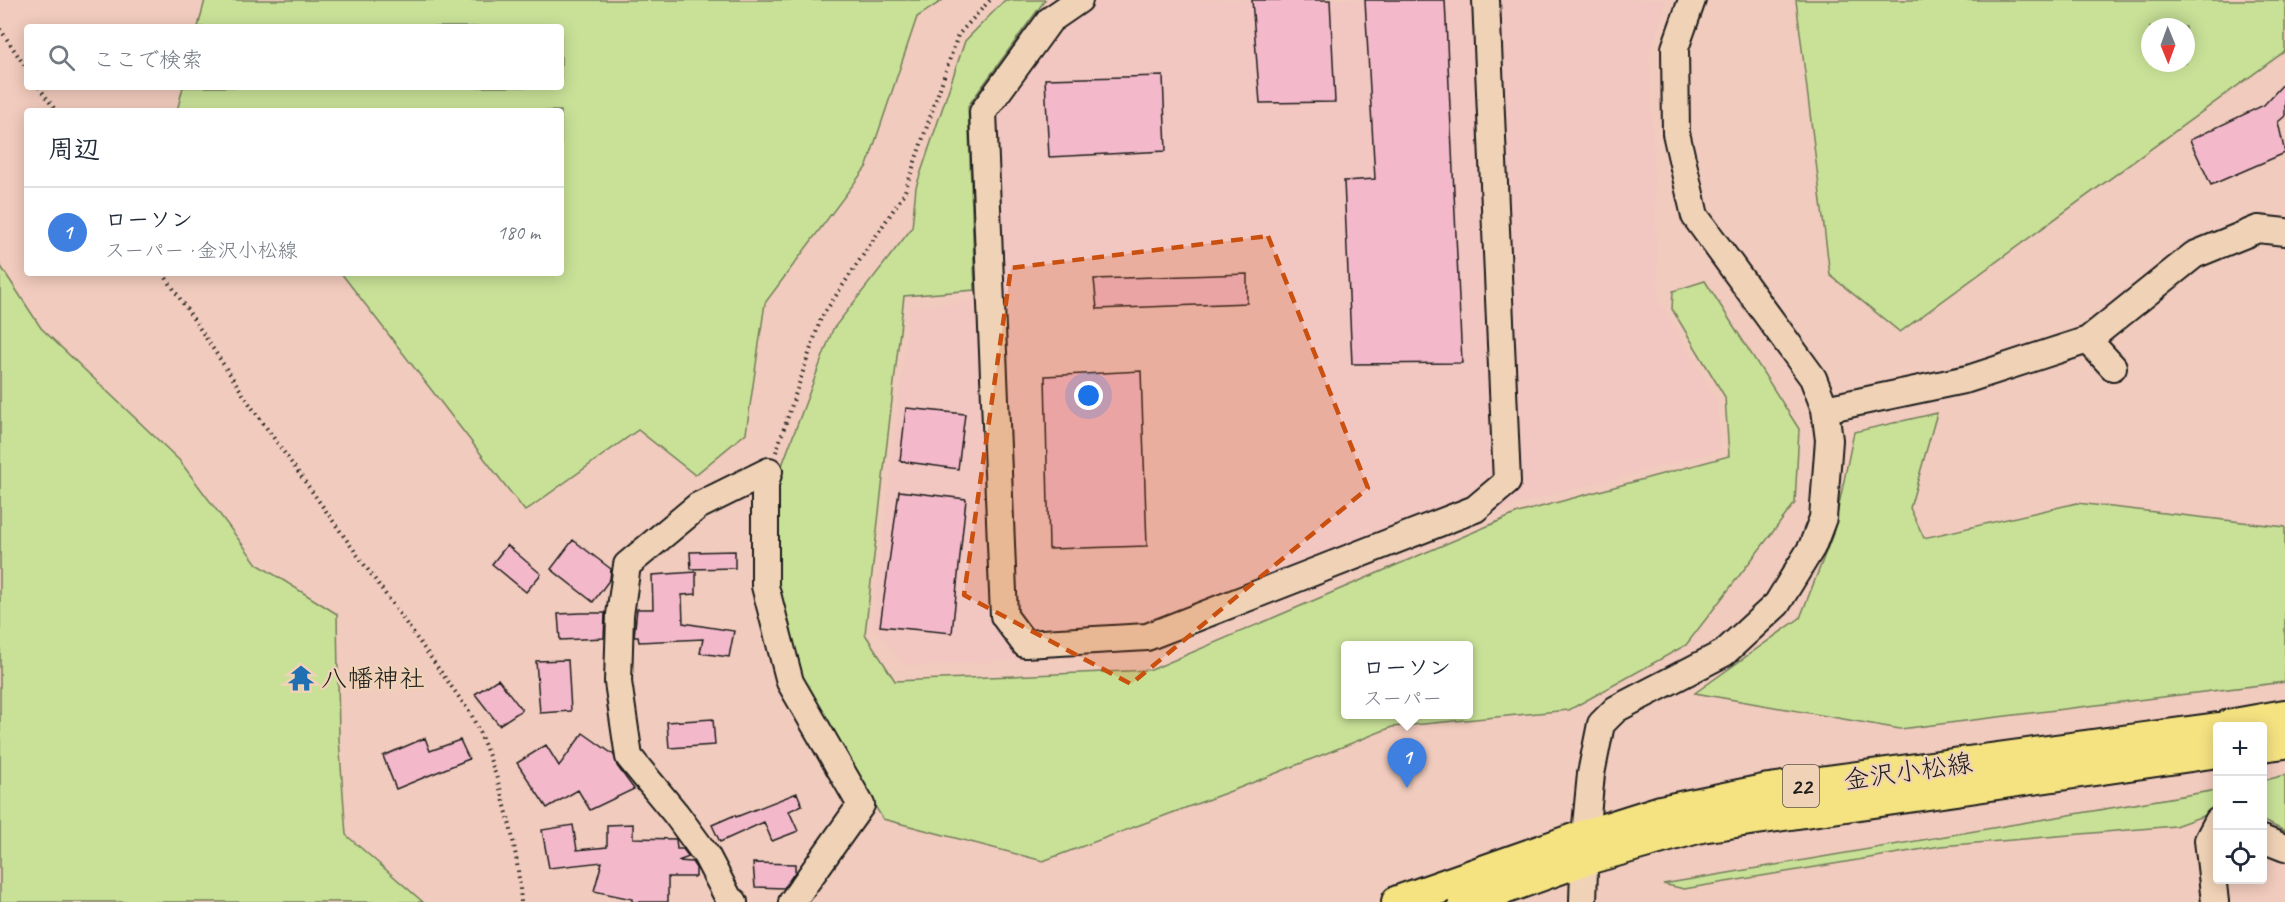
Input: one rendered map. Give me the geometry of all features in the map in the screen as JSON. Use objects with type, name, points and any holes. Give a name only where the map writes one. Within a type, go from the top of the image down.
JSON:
[{"type":"main road","points":[[2251,722],[2285,716]]},
{"type":"main road","name":"金沢小松線","points":[[1465,902],[1661,812],[1769,790],[2213,730]]},
{"type":"main road","points":[[2267,744],[2285,742]]},
{"type":"main road","name":"金沢小松線","points":[[1398,902],[1584,848],[1701,826],[2213,752]]},
{"type":"street","points":[[1079,0],[1050,20],[983,112],[1004,616],[1024,644],[1147,637],[1475,509],[1507,482],[1486,0]]},
{"type":"street","points":[[1583,902],[1584,848],[1591,774],[1601,724],[1616,709],[1725,653],[1778,604],[1812,547],[1823,518],[1829,440],[1825,409],[1814,378],[1695,216],[1676,133],[1675,48],[1692,0]]},
{"type":"street","points":[[1825,409],[1968,379],[2088,340],[2194,255],[2258,229],[2285,232]]},
{"type":"street","points":[[2088,340],[2114,367]]},
{"type":"street","points":[[734,902],[729,899],[705,855],[676,814],[629,757],[618,682],[620,615],[627,565],[698,506],[769,471]]},
{"type":"street","points":[[769,471],[765,484],[765,586],[790,682],[861,805],[792,902]]},
{"type":"street","points":[[2213,829],[2208,840],[2215,902]]},
{"type":"street","points":[[2267,841],[2285,849]]},
{"type":"path","points":[[769,471],[821,318],[904,194],[958,35],[990,0]]},
{"type":"path","points":[[0,28],[24,64]]},
{"type":"path","points":[[41,90],[54,108]]},
{"type":"path","points":[[165,276],[253,409],[471,714],[489,753],[505,800],[521,902]]},
{"type":"highlighted area","points":[[1268,236],[1368,488],[1131,684],[964,595],[1011,268]]},
{"type":"shaded area","points":[[1062,0],[1666,0],[1649,56],[1658,300],[1716,399],[1721,450],[1519,503],[1147,653],[905,666],[873,625],[910,307],[980,301],[976,108]]},
{"type":"green space","points":[[205,0],[943,0],[917,17],[867,166],[765,303],[746,433],[695,475],[638,430],[525,511],[343,276],[564,276],[564,108],[178,108],[182,90],[564,90],[564,24],[199,24]]},
{"type":"green space","points":[[1005,0],[1045,0],[968,106],[975,290],[904,296],[865,634],[895,681],[1151,670],[1518,513],[1729,456],[1725,397],[1672,309],[1673,291],[1705,281],[1799,429],[1795,503],[1686,645],[1569,710],[1392,727],[1239,788],[1043,861],[883,819],[798,682],[774,586],[774,487],[833,329],[912,228],[916,187],[965,41]]},
{"type":"green space","points":[[1796,0],[2285,0],[2285,51],[1900,332],[1830,275]]},
{"type":"green space","points":[[0,265],[41,328],[179,460],[257,564],[337,614],[339,739],[346,835],[423,902],[0,902]]},
{"type":"green space","points":[[1937,413],[1910,508],[1924,538],[2077,503],[2285,527],[2285,682],[1900,729],[1695,693],[1800,618],[1833,534],[1854,432]]},
{"type":"green space","points":[[2285,775],[2285,831],[2267,823],[2267,780]]},
{"type":"green space","points":[[2213,791],[2213,812],[2175,826],[1941,846],[1684,889],[1663,884]]},
{"type":"building","points":[[1252,0],[1330,0],[1335,102],[1260,103]]},
{"type":"building","points":[[1365,0],[1445,0],[1462,363],[1352,364],[1344,181],[1375,179]]},
{"type":"building","points":[[1163,76],[1166,151],[1049,157],[1045,79]]},
{"type":"building","points":[[2285,82],[2285,116],[2278,122],[2285,153],[2211,185],[2190,140],[2264,105]]},
{"type":"building","points":[[1247,274],[1247,303],[1097,309],[1094,279]]},
{"type":"building","points":[[1141,371],[1147,546],[1049,549],[1045,376]]},
{"type":"building","points":[[906,408],[965,414],[958,469],[900,461]]},
{"type":"building","points":[[899,491],[966,499],[952,633],[880,626]]},
{"type":"building","points":[[573,540],[611,569],[610,579],[593,602],[551,569]]},
{"type":"building","points":[[507,545],[541,574],[526,592],[492,564]]},
{"type":"building","points":[[735,551],[735,568],[691,569],[690,552]]},
{"type":"building","points":[[696,572],[696,594],[682,595],[683,623],[734,631],[729,657],[700,653],[703,639],[639,642],[638,637],[634,637],[637,609],[653,609],[652,575]]},
{"type":"building","points":[[605,613],[604,638],[560,640],[558,614]]},
{"type":"building","points":[[568,660],[571,711],[540,713],[536,661]]},
{"type":"building","points":[[498,679],[522,710],[499,725],[475,694]]},
{"type":"building","points":[[713,719],[715,745],[669,748],[667,722]]},
{"type":"building","points":[[583,733],[614,755],[617,766],[634,789],[590,810],[578,790],[547,808],[517,763],[546,745],[559,766]]},
{"type":"building","points":[[425,738],[430,751],[460,740],[469,759],[396,789],[383,756]]},
{"type":"building","points":[[797,793],[802,805],[789,811],[798,831],[772,841],[764,822],[720,842],[712,825]]},
{"type":"building","points":[[633,824],[633,838],[676,839],[677,849],[683,849],[689,857],[678,861],[692,862],[696,868],[696,877],[668,877],[668,902],[632,902],[632,899],[594,891],[602,862],[549,868],[542,830],[573,825],[577,850],[607,847],[607,825]]},
{"type":"building","points":[[753,863],[795,864],[795,872],[784,888],[755,887]]},
{"type":"place","name":"八幡神社","points":[[301,678]]},
{"type":"place","name":"ローソン","points":[[1407,788]]}]
